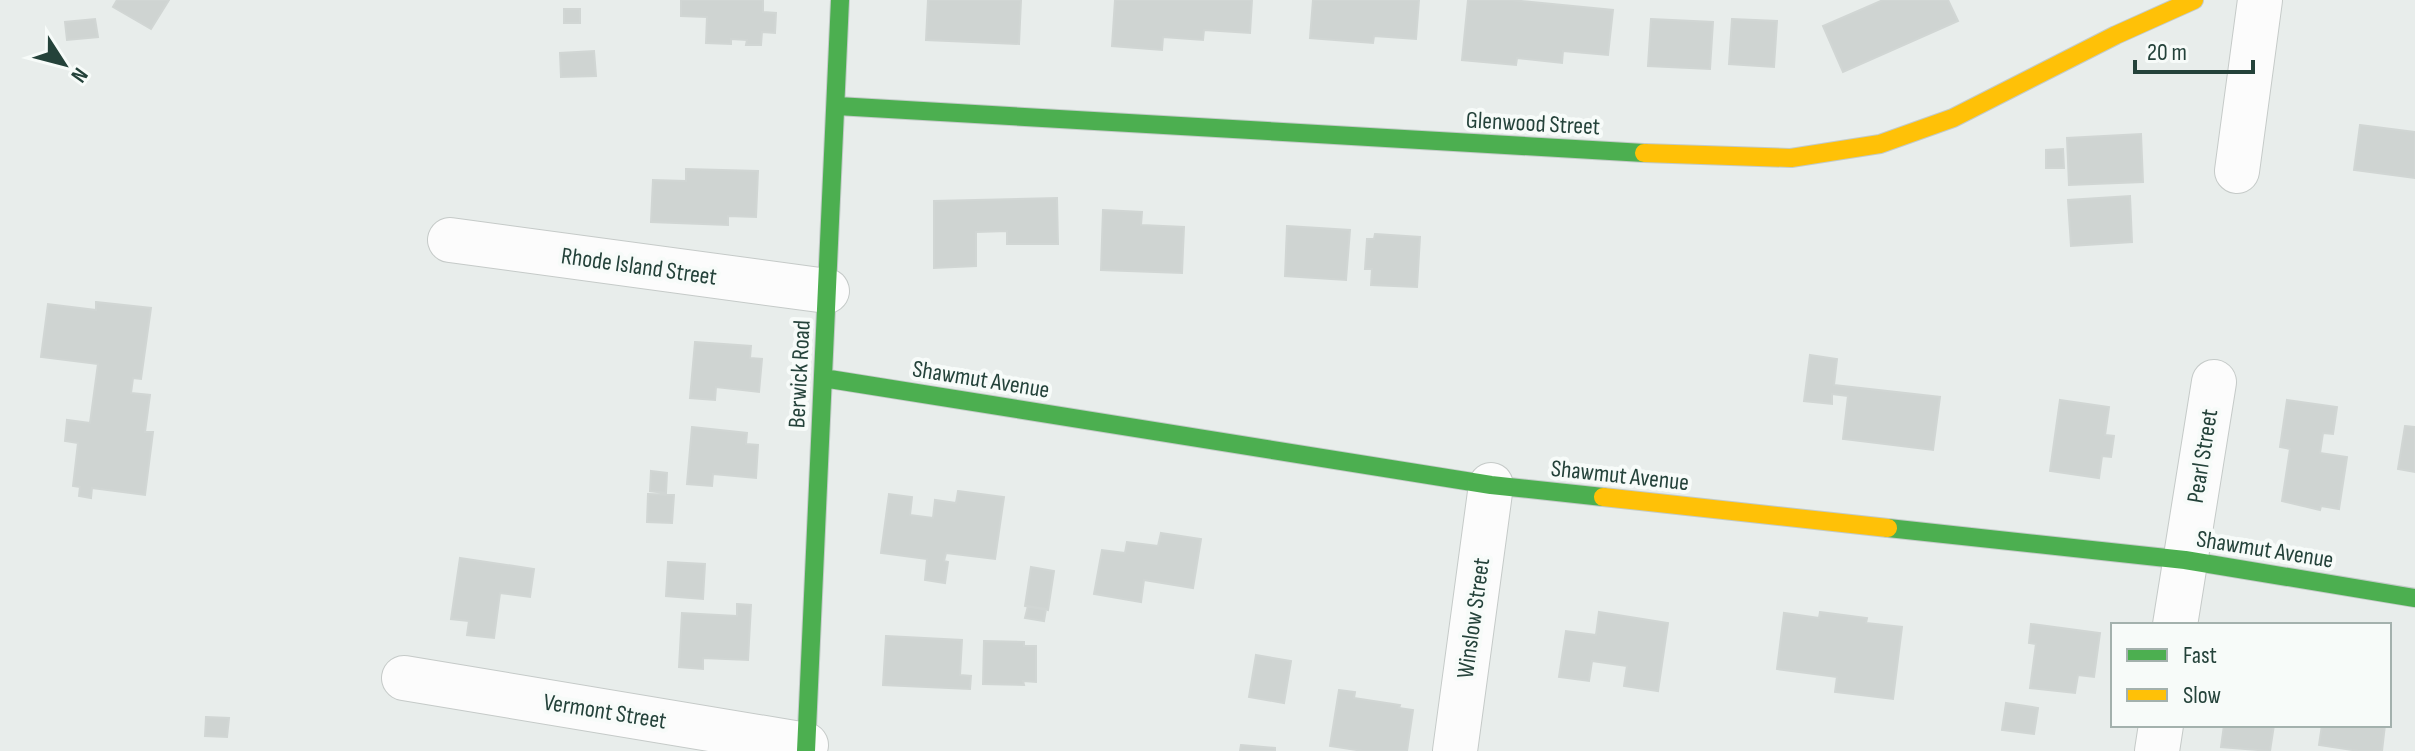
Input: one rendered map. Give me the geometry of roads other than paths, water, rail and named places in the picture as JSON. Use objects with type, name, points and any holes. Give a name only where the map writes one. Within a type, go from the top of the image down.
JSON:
[{"type":"street","name":"Berwick Road","points":[[806,748],[840,0]]},
{"type":"street","name":"Glenwood Street","points":[[837,106],[1695,156],[1791,158],[1880,144],[1953,118],[2116,35],[2194,0]]},
{"type":"street","points":[[2237,171],[2260,0]]},
{"type":"street","name":"Rhode Island Street","points":[[450,240],[827,291]]},
{"type":"street","name":"Shawmut Avenue","points":[[823,378],[1491,485],[2185,560],[2415,598]]},
{"type":"street","name":"Pearl Street","points":[[2175,623],[2214,382]]},
{"type":"street","name":"Winslow Street","points":[[1455,751],[1491,485]]},
{"type":"street","name":"Vermont Street","points":[[404,678],[806,748]]},
{"type":"street","points":[[2157,751],[2161,727]]}]
